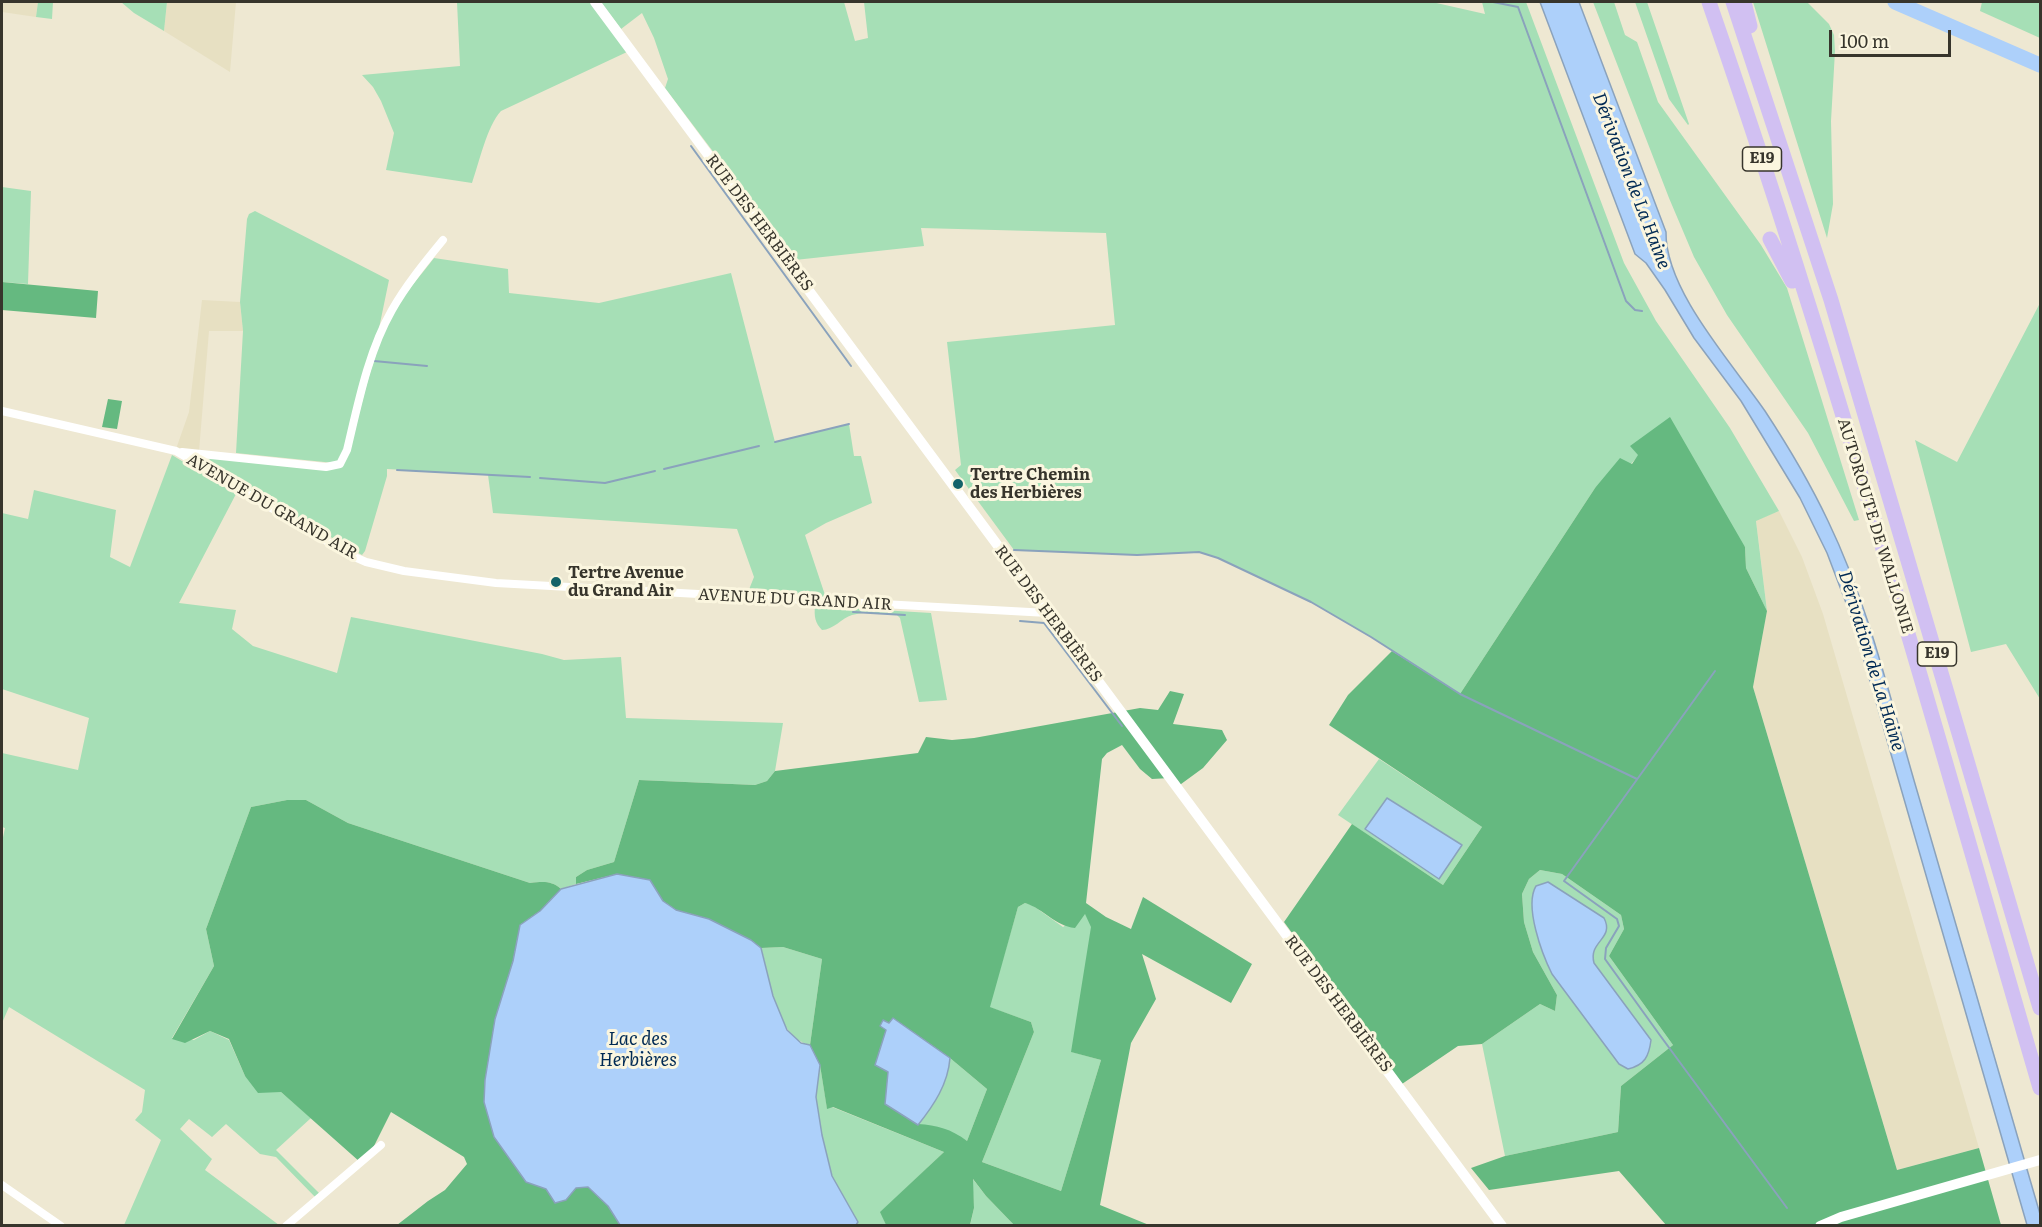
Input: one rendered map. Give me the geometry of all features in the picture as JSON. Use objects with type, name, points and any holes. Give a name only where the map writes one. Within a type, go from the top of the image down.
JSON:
[{"type":"highway","name":"AUTOROUTE DE WALLONIE","points":[[1709,2],[1768,177],[1862,480],[2040,1088]]},
{"type":"highway","name":"AUTOROUTE DE WALLONIE","points":[[1732,2],[1831,300],[2040,1008]]},
{"type":"highway","points":[[1744,2],[1753,39],[1758,77]]},
{"type":"highway","points":[[1770,239],[1811,318]]},
{"type":"street","name":"RUE DES HERBIÈRES","points":[[596,2],[1502,1226]]},
{"type":"street","points":[[176,451],[326,467],[340,464],[347,450],[371,360],[383,328],[400,297],[443,240]]},
{"type":"street","name":"AVENUE DU GRAND AIR","points":[[2,411],[176,451],[350,555],[366,562],[404,571],[507,584],[1048,613]]},
{"type":"street","points":[[286,1226],[381,1145]]},
{"type":"street","points":[[1820,1226],[1841,1217],[2040,1160]]},
{"type":"street","points":[[2,1185],[61,1226]]},
{"type":"shaded area","points":[[2,2],[38,2],[36,17],[2,12]]},
{"type":"shaded area","points":[[167,2],[236,2],[230,72],[164,31]]},
{"type":"shaded area","points":[[202,300],[240,302],[243,331],[209,331],[199,451],[176,449],[189,412]]},
{"type":"shaded area","points":[[1779,511],[1802,557],[1823,614],[1979,1148],[1897,1170],[1753,687],[1767,611],[1756,520]]},
{"type":"green space","points":[[38,2],[53,2],[52,19],[36,17]]},
{"type":"green space","points":[[121,2],[167,2],[164,31],[134,13]]},
{"type":"green space","points":[[457,2],[590,2],[627,52],[501,111],[488,135],[472,183],[386,170],[394,133],[381,101],[373,87],[362,75],[460,66]]},
{"type":"green space","points":[[601,2],[844,2],[855,41],[868,38],[864,2],[1432,2],[1485,14],[1482,2],[1526,2],[1624,263],[1656,321],[1730,428],[1779,511],[1756,521],[1767,611],[1746,568],[1745,547],[1631,446],[1639,455],[1631,464],[1595,488],[1460,694],[1311,602],[1218,558],[1199,552],[1137,555],[1014,550],[955,470],[961,465],[947,342],[1115,325],[1106,233],[921,228],[924,246],[795,260],[665,88],[668,79],[654,38],[642,13],[621,29]]},
{"type":"green space","points":[[1593,2],[1614,2],[1625,35],[1637,42],[1658,102],[1761,245],[1787,288],[1859,520],[1854,521],[1808,433],[1727,315],[1694,257]]},
{"type":"green space","points":[[1635,2],[1647,2],[1688,125],[1669,99]]},
{"type":"green space","points":[[1753,2],[1807,2],[1829,24],[1834,35],[1831,121],[1833,204],[1827,238]]},
{"type":"green space","points":[[1982,2],[2040,2],[2040,38],[1980,11]]},
{"type":"green space","points":[[2,187],[31,191],[28,284],[2,282]]},
{"type":"green space","points":[[255,211],[389,280],[377,338],[342,457],[334,463],[236,453],[243,331],[240,302],[247,219],[249,214]]},
{"type":"green space","points":[[434,258],[508,269],[509,293],[599,303],[731,273],[775,442],[849,424],[854,456],[861,456],[872,503],[805,535],[826,598],[748,592],[754,577],[737,529],[493,513],[488,475],[387,469],[387,476],[362,555],[207,466],[210,458],[322,469],[349,454],[368,380],[387,326],[404,296]]},
{"type":"green space","points":[[2,282],[98,291],[96,318],[2,310]]},
{"type":"green space","points":[[2040,303],[2040,699],[2006,644],[1971,652],[1915,440],[1957,462]]},
{"type":"green space","points":[[108,399],[122,401],[117,429],[102,427]]},
{"type":"green space","points":[[1670,417],[1745,547],[1746,568],[1767,611],[1753,687],[1897,1170],[1979,1148],[2001,1225],[1666,1225],[1619,1171],[1489,1190],[1471,1168],[1505,1156],[1618,1132],[1621,1086],[1673,1045],[1609,956],[1624,929],[1621,915],[1562,874],[1540,870],[1529,879],[1522,894],[1524,922],[1533,952],[1557,995],[1555,1011],[1540,1004],[1482,1044],[1458,1046],[1402,1084],[1284,922],[1352,824],[1443,885],[1482,827],[1329,725],[1348,695],[1392,651],[1460,694],[1595,488],[1620,458],[1632,464],[1638,455],[1630,446]]},
{"type":"green space","points":[[172,455],[236,494],[179,603],[236,610],[232,629],[253,646],[337,673],[351,617],[564,660],[621,657],[626,718],[783,723],[775,771],[767,781],[755,785],[639,780],[614,862],[587,870],[576,877],[576,884],[561,889],[550,883],[530,883],[348,823],[306,800],[287,800],[251,807],[206,929],[214,966],[172,1038],[194,1040],[210,1031],[229,1040],[245,1076],[281,1092],[311,1118],[276,1150],[321,1195],[317,1199],[276,1157],[260,1154],[226,1124],[212,1137],[189,1119],[180,1129],[212,1159],[205,1170],[279,1225],[124,1225],[161,1140],[135,1120],[142,1112],[145,1090],[9,1007],[2,1023],[2,842],[5,828],[2,827],[2,753],[78,770],[89,718],[2,689],[2,513],[28,519],[34,490],[116,510],[110,557],[130,567]]},
{"type":"green space","points":[[815,606],[931,613],[947,700],[919,702],[900,618],[897,615],[858,614],[822,630],[816,619]]},
{"type":"green space","points":[[1170,691],[1184,694],[1173,724],[1222,730],[1227,740],[1203,768],[1177,787],[1170,778],[1152,779],[1140,769],[1122,745],[1107,753],[1102,759],[1086,903],[1106,917],[1131,929],[1143,897],[1252,964],[1231,1003],[1142,954],[1156,999],[1131,1043],[1100,1205],[1149,1225],[1014,1225],[973,1179],[974,1208],[970,1225],[886,1225],[880,1212],[944,1152],[833,1107],[827,1109],[820,1065],[810,1045],[822,959],[783,947],[761,948],[751,940],[709,919],[676,910],[663,901],[650,880],[617,874],[576,884],[576,877],[587,870],[614,862],[639,780],[755,785],[767,781],[775,771],[918,753],[926,737],[952,740],[974,738],[1140,708],[1158,710]],"holes":[[[1025,903],[1068,927],[1075,928],[1085,914],[1091,927],[1071,1052],[1101,1060],[1061,1191],[982,1162],[1034,1032],[1031,1022],[990,1007],[1018,907]],[[893,1018],[950,1058],[987,1089],[967,1141],[944,1128],[918,1124],[888,1071],[875,1065],[886,1030],[883,1020],[889,1023]]]},
{"type":"green space","points":[[1379,759],[1482,827],[1443,885],[1338,815]]},
{"type":"green space","points":[[287,800],[306,800],[348,823],[530,883],[550,883],[561,889],[540,911],[520,925],[513,961],[495,1019],[485,1080],[484,1102],[494,1137],[526,1182],[546,1189],[566,1200],[576,1188],[588,1187],[608,1206],[620,1225],[397,1225],[445,1190],[467,1164],[464,1157],[391,1112],[370,1154],[360,1162],[281,1092],[258,1093],[245,1076],[229,1039],[210,1031],[185,1043],[172,1039],[214,966],[206,929],[251,807]]},
{"type":"green space","points":[[1540,870],[1562,874],[1621,915],[1624,929],[1609,956],[1673,1045],[1621,1086],[1618,1132],[1505,1156],[1482,1044],[1540,1004],[1555,1011],[1557,995],[1533,952],[1524,922],[1522,894],[1529,879]]},
{"type":"green space","points":[[1025,903],[1032,905],[1063,927],[1085,913],[1092,927],[1072,1052],[1101,1060],[1061,1191],[982,1162],[1034,1032],[1031,1022],[989,1007],[1018,907]]},
{"type":"green space","points":[[783,947],[822,959],[810,1045],[798,1039],[789,1030],[781,1018],[771,990],[761,948]]},
{"type":"green space","points":[[950,1058],[987,1089],[967,1141],[918,1125],[939,1093]]},
{"type":"green space","points":[[820,1065],[827,1108],[832,1107],[944,1152],[881,1212],[886,1225],[856,1225],[858,1222],[832,1176],[816,1097]]},
{"type":"green space","points":[[972,1178],[1014,1225],[970,1226],[974,1208]]},
{"type":"water","name":"Dérivation de La Haine","points":[[1540,2],[1579,2],[1666,232],[1676,278],[1703,325],[1765,411],[1790,451],[1821,507],[1843,554],[1879,656],[2040,1214],[2040,1225],[2027,1225],[1851,616],[1827,553],[1800,498],[1741,401],[1694,338],[1646,263],[1635,254]]},
{"type":"water","points":[[1387,798],[1462,845],[1439,879],[1365,829]]},
{"type":"water","name":"Lac des Herbières","points":[[617,874],[650,880],[663,901],[676,910],[709,919],[751,940],[761,948],[773,996],[787,1030],[801,1043],[810,1045],[820,1065],[816,1097],[822,1135],[832,1176],[858,1222],[856,1225],[620,1225],[608,1206],[588,1187],[576,1188],[566,1200],[555,1203],[546,1189],[526,1182],[494,1137],[484,1102],[485,1080],[495,1019],[513,961],[520,925],[540,911],[561,889]]},
{"type":"water","points":[[1548,882],[1604,918],[1606,931],[1595,950],[1594,963],[1651,1040],[1647,1055],[1638,1065],[1628,1069],[1619,1064],[1552,974],[1539,943],[1532,905],[1536,886]]},
{"type":"water","points":[[893,1018],[950,1058],[949,1068],[939,1094],[918,1125],[885,1104],[888,1072],[875,1065],[886,1030],[880,1026],[883,1020],[889,1023]]},
{"type":"waterway","points":[[1493,2],[1518,7],[1626,301],[1635,310],[1642,311]]},
{"type":"waterway","points":[[1895,2],[2040,65]]},
{"type":"waterway","points":[[691,146],[851,366]]},
{"type":"waterway","points":[[374,361],[427,366]]},
{"type":"waterway","points":[[775,442],[849,424]]},
{"type":"waterway","points":[[664,469],[759,446]]},
{"type":"waterway","points":[[397,470],[530,477]]},
{"type":"waterway","points":[[540,478],[605,483],[655,471]]},
{"type":"waterway","points":[[1014,550],[1137,555],[1199,552],[1218,558],[1311,602],[1460,694],[1637,779]]},
{"type":"waterway","points":[[853,612],[905,615]]},
{"type":"waterway","points":[[1020,621],[1044,623],[1122,726]]},
{"type":"waterway","points":[[1715,671],[1564,881],[1617,919],[1619,926],[1606,948],[1605,959],[1787,1208]]},
{"type":"place","name":"Tertre Chemin des Herbières","points":[[958,484]]},
{"type":"place","name":"Tertre Avenue du Grand Air","points":[[556,582]]}]
